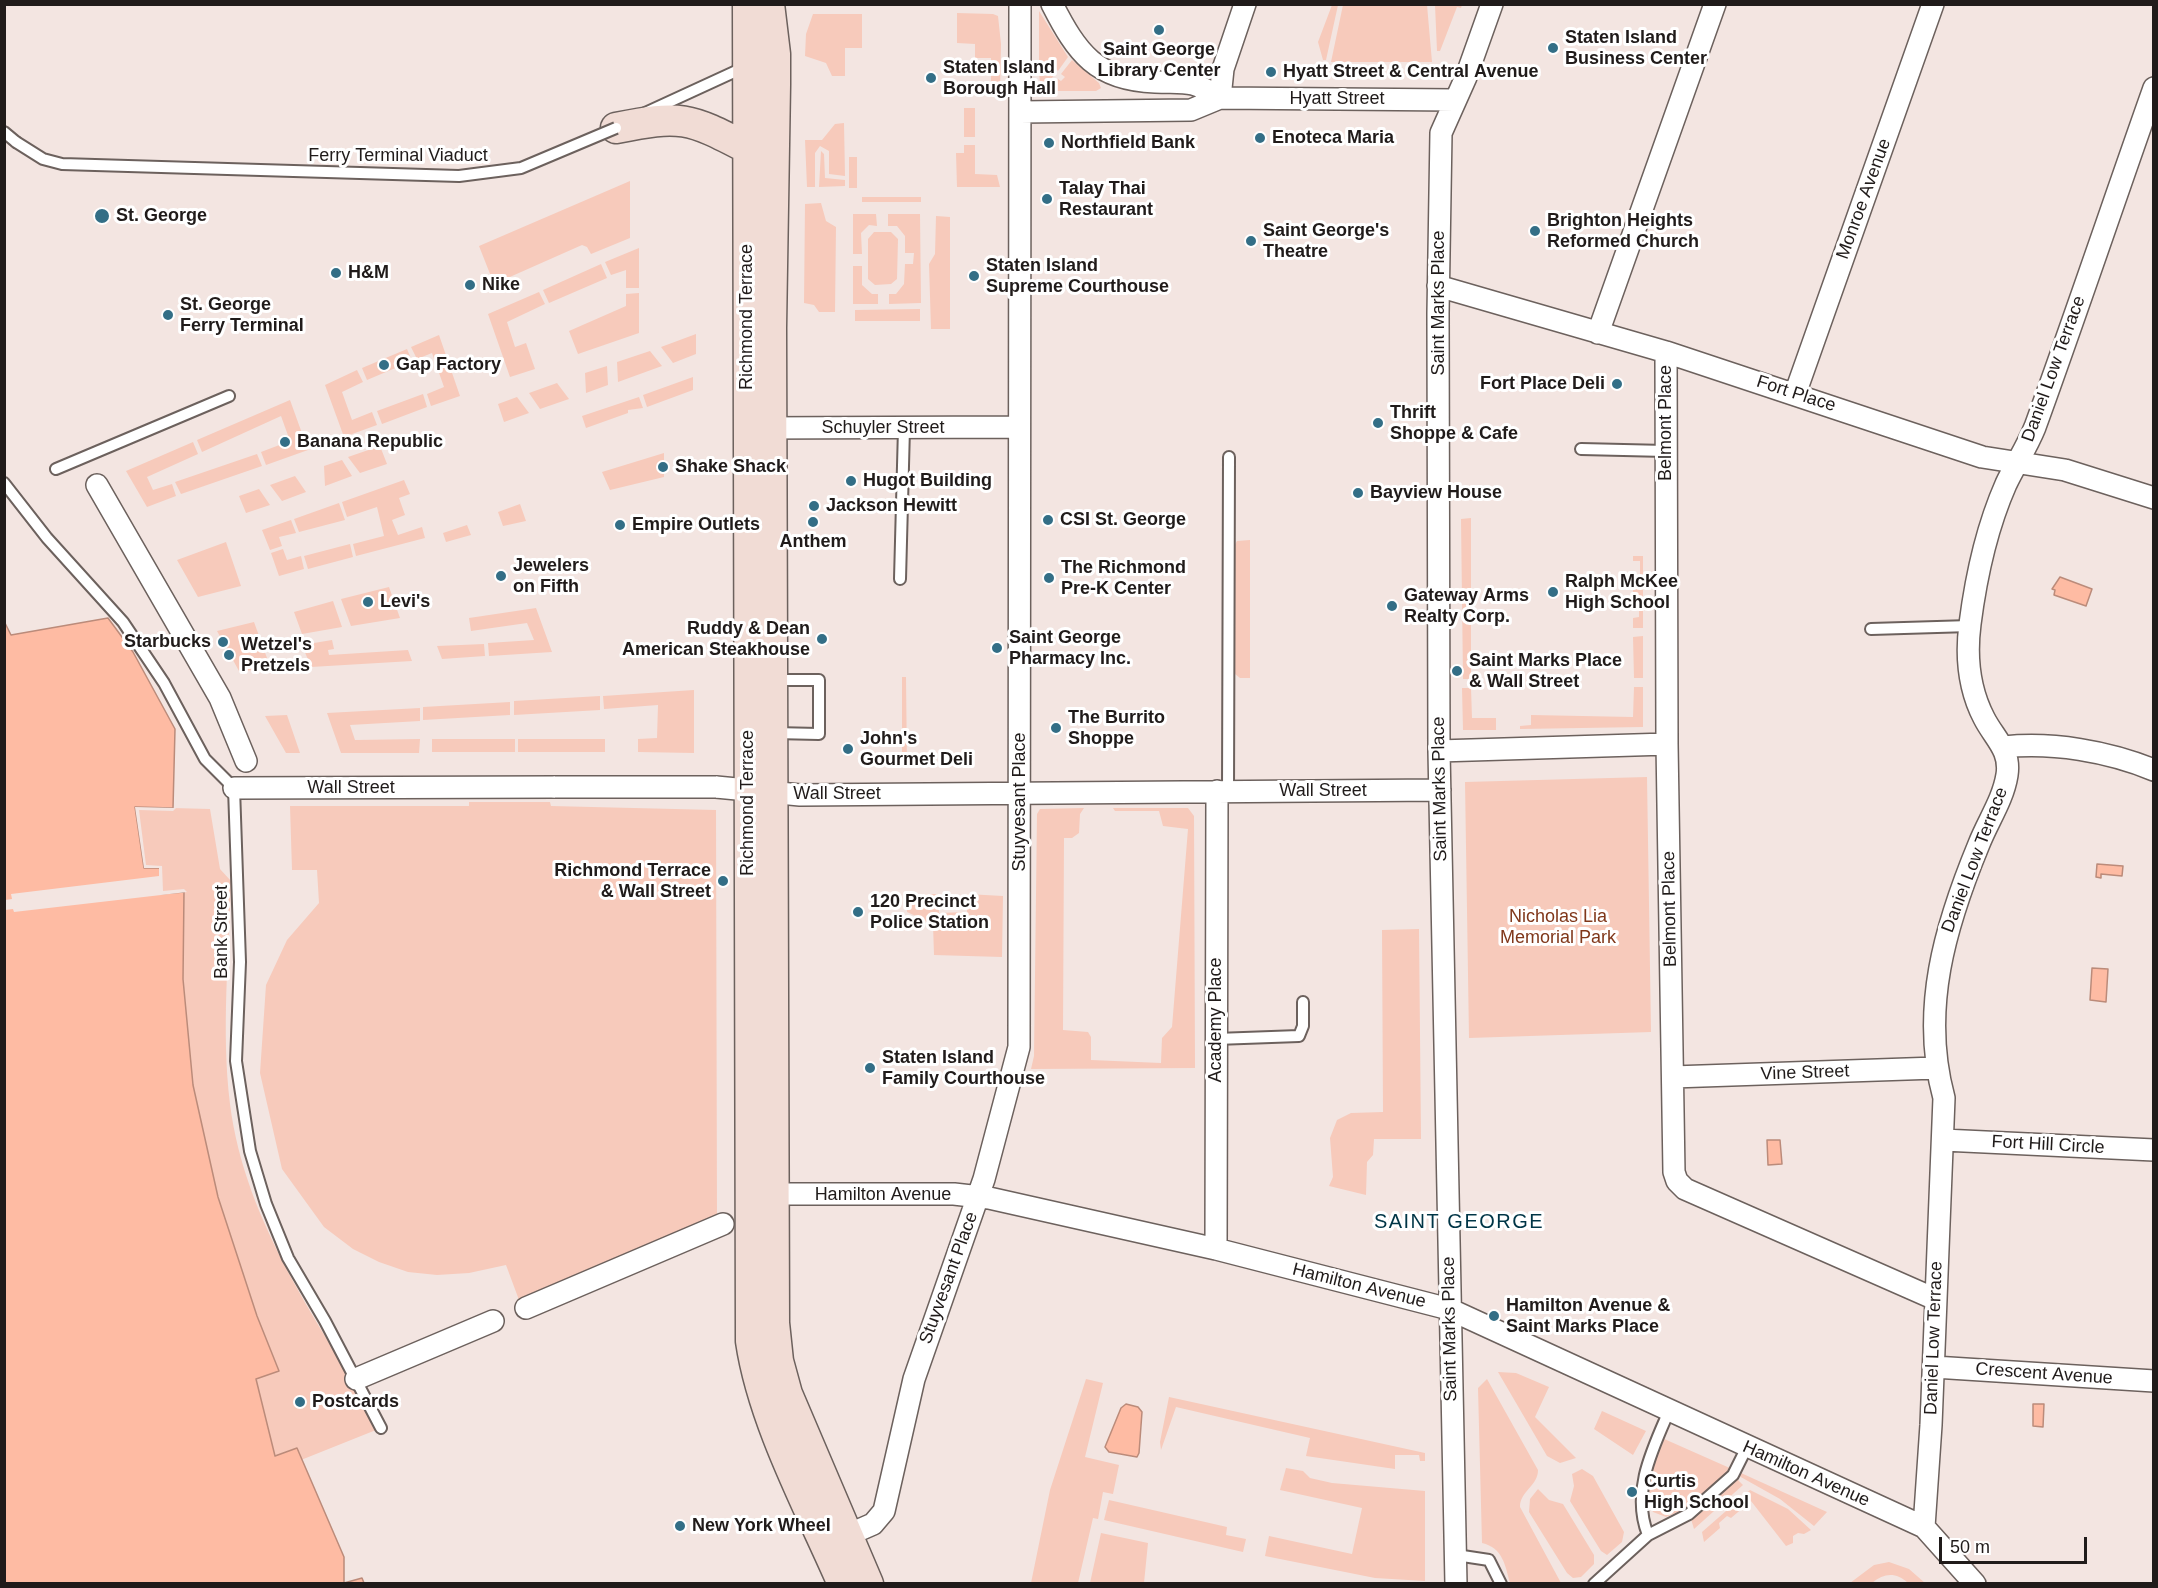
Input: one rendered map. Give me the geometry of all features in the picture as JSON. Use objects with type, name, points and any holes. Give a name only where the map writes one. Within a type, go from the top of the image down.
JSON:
[{"type":"main road","name":"Richmond Terrace","points":[[748,4],[761,60],[759,428],[761,1194],[750,1322],[757,1376],[772,1418],[837,1540],[868,1584]]},
{"type":"main road","points":[[761,60],[769,4]]},
{"type":"main road","points":[[761,60],[789,4]]},
{"type":"main road","name":"Richmond Terrace","points":[[760,791],[771,733],[771,680],[747,148],[761,60]]},
{"type":"main road","points":[[616,128],[660,119],[682,107],[707,128],[747,148]]},
{"type":"main road","name":"Richmond Terrace","points":[[837,1540],[843,1584]]},
{"type":"street","name":"Stuyvesant Place","points":[[837,1540],[873,1524],[885,1511],[914,1379],[978,1196],[1015,1067],[1020,1037],[1020,4]]},
{"type":"street","points":[[1052,4],[1070,39],[1096,66],[1115,75],[1137,80],[1194,82],[1220,98],[1223,69],[1245,4]]},
{"type":"street","name":"Saint Marks Place","points":[[1456,1584],[1439,751],[1438,286],[1441,134],[1492,4]]},
{"type":"street","points":[[1598,333],[1715,4]]},
{"type":"street","name":"Monroe Avenue","points":[[1795,394],[1933,4]]},
{"type":"street","name":"Daniel Low Terrace","points":[[1924,1527],[1934,1367],[1943,1140],[1944,1098],[1936,1068],[1933,1019],[1938,972],[1945,937],[1976,852],[2005,786],[2008,771],[2004,747],[1984,719],[1973,691],[1968,655],[1970,626],[1984,550],[2002,493],[2033,431],[2154,88]]},
{"type":"street","name":"Hyatt Street","points":[[1020,112],[1191,110],[1220,98],[1455,100]]},
{"type":"street","name":"Fort Place","points":[[1438,286],[1666,352],[1982,457],[2065,470],[2154,498]]},
{"type":"street","name":"Belmont Place","points":[[1666,352],[1667,744],[1674,1172],[1677,1181],[1685,1189],[1935,1299]]},
{"type":"street","name":"Schuyler Street","points":[[759,428],[1019,427]]},
{"type":"street","points":[[97,485],[220,698],[246,761]]},
{"type":"street","points":[[1439,751],[1667,744]]},
{"type":"street","points":[[2004,747],[2056,746],[2098,753],[2154,770]]},
{"type":"street","name":"Wall Street","points":[[234,788],[716,787],[800,795],[1440,790]]},
{"type":"street","name":"Academy Place","points":[[1216,1249],[1216,1039],[1222,791]]},
{"type":"street","name":"Vine Street","points":[[1673,1077],[1936,1068]]},
{"type":"street","name":"Fort Hill Circle","points":[[1943,1140],[2154,1150]]},
{"type":"street","name":"Hamilton Avenue","points":[[761,1194],[978,1196],[1216,1249],[1449,1309],[1924,1527],[1975,1584]]},
{"type":"street","points":[[526,1308],[723,1224]]},
{"type":"street","points":[[356,1379],[493,1322]]},
{"type":"street","name":"Crescent Avenue","points":[[1934,1367],[2154,1381]]},
{"type":"lane","points":[[682,107],[761,60]]},
{"type":"lane","name":"Ferry Terminal Viaduct","points":[[4,132],[37,156],[62,164],[439,176],[494,173],[521,168],[616,128]]},
{"type":"lane","points":[[57,469],[229,396]]},
{"type":"lane","points":[[900,579],[904,428]]},
{"type":"lane","points":[[1581,449],[1666,451]]},
{"type":"lane","points":[[1222,791],[1229,457]]},
{"type":"lane","points":[[10,486],[47,538],[123,622],[164,683],[205,759],[234,788]]},
{"type":"lane","points":[[1871,629],[1970,626]]},
{"type":"lane","points":[[771,680],[819,680],[819,734],[771,733]]},
{"type":"lane","name":"Bank Street","points":[[234,788],[240,962],[236,1061],[250,1151],[266,1204],[288,1258],[325,1321],[381,1428]]},
{"type":"lane","points":[[1216,1039],[1299,1035],[1303,1026],[1303,1002]]},
{"type":"lane","points":[[1648,1535],[1640,1508],[1645,1474],[1669,1411]]},
{"type":"lane","points":[[1594,1584],[1648,1535],[1689,1514],[1733,1475],[1746,1447]]},
{"type":"lane","points":[[1456,1555],[1489,1560],[1501,1584]]},
{"type":"green space","points":[[1332,5],[1338,5],[1326,60],[1323,60],[1318,42]]},
{"type":"green space","points":[[1343,5],[1427,5],[1432,62],[1331,62]]},
{"type":"green space","points":[[1435,5],[1462,5],[1461,8],[1457,7],[1440,51],[1437,51]]},
{"type":"green space","points":[[1039,11],[1068,57],[1058,71],[1056,69],[1052,73],[1054,75],[1047,85],[1040,82],[1039,73]]},
{"type":"green space","points":[[957,13],[998,16],[1001,44],[1000,93],[987,93],[987,81],[991,81],[991,58],[975,58],[975,44],[957,43]]},
{"type":"green space","points":[[813,14],[862,14],[862,48],[845,48],[845,76],[832,76],[826,63],[805,56],[806,34]]},
{"type":"green space","points":[[1072,60],[1099,83],[1101,88],[1096,91],[1055,91],[1051,88],[1058,79],[1061,81],[1065,77],[1061,74]]},
{"type":"green space","points":[[964,108],[975,108],[975,137],[964,137]]},
{"type":"green space","points":[[844,123],[845,176],[829,174],[829,151],[820,146],[815,153],[815,187],[807,187],[805,140],[822,140],[835,124]]},
{"type":"green space","points":[[964,145],[975,145],[975,174],[997,175],[1000,187],[957,187],[956,153],[964,153]]},
{"type":"green space","points":[[821,151],[824,154],[825,178],[845,180],[845,186],[819,187]]},
{"type":"green space","points":[[849,157],[857,157],[857,188],[849,188]]},
{"type":"green space","points":[[630,181],[630,238],[591,254],[587,247],[582,245],[494,284],[479,246]]},
{"type":"green space","points":[[862,197],[921,197],[921,202],[862,202]]},
{"type":"green space","points":[[821,203],[826,221],[836,227],[835,312],[819,312],[814,305],[804,303],[805,204]]},
{"type":"green space","points":[[853,214],[876,214],[877,226],[869,225],[861,233],[862,254],[853,254]]},
{"type":"green space","points":[[888,214],[920,214],[921,303],[889,304],[889,294],[896,294],[904,284],[905,264],[913,264],[914,253],[905,253],[905,236],[897,226],[888,226]]},
{"type":"green space","points":[[936,216],[950,217],[950,329],[931,329],[929,264],[935,254]]},
{"type":"green space","points":[[874,232],[891,232],[898,239],[897,279],[891,284],[875,285],[868,279],[868,239]]},
{"type":"green space","points":[[639,248],[639,288],[626,288],[626,270],[611,275],[605,262]]},
{"type":"green space","points":[[601,264],[607,278],[549,303],[543,290]]},
{"type":"green space","points":[[853,266],[862,266],[862,285],[872,294],[878,294],[878,304],[853,304]]},
{"type":"green space","points":[[539,292],[545,304],[507,322],[515,347],[526,343],[535,369],[510,377],[488,314]]},
{"type":"green space","points":[[639,293],[639,333],[578,354],[569,331],[626,306],[626,294]]},
{"type":"green space","points":[[920,309],[920,321],[855,321],[855,310]]},
{"type":"green space","points":[[696,334],[696,354],[673,363],[661,347]]},
{"type":"green space","points":[[439,335],[460,396],[431,406],[427,394],[444,387],[432,353],[417,359],[411,347]]},
{"type":"green space","points":[[407,349],[412,361],[367,380],[362,368]]},
{"type":"green space","points":[[650,351],[662,366],[618,382],[617,362]]},
{"type":"green space","points":[[607,366],[608,385],[586,393],[585,373]]},
{"type":"green space","points":[[357,370],[363,382],[342,392],[352,420],[372,412],[377,425],[344,437],[325,385]]},
{"type":"green space","points":[[693,377],[693,390],[647,407],[643,395]]},
{"type":"green space","points":[[557,383],[569,399],[540,409],[529,393]]},
{"type":"green space","points":[[423,394],[427,407],[382,424],[377,411]]},
{"type":"green space","points":[[517,397],[529,413],[504,422],[498,404]]},
{"type":"green space","points":[[639,397],[643,408],[628,410],[628,413],[586,428],[582,416]]},
{"type":"green space","points":[[290,400],[308,450],[266,465],[261,452],[290,441],[281,416],[202,452],[197,440]]},
{"type":"green space","points":[[193,442],[198,454],[147,477],[153,490],[172,484],[176,496],[147,507],[126,471]]},
{"type":"green space","points":[[380,446],[387,464],[360,473],[348,457]]},
{"type":"green space","points":[[664,453],[664,477],[610,490],[602,472]]},
{"type":"green space","points":[[257,454],[262,466],[181,494],[175,482]]},
{"type":"green space","points":[[342,460],[352,476],[325,486],[324,466]]},
{"type":"green space","points":[[295,476],[306,492],[282,501],[270,485]]},
{"type":"green space","points":[[404,480],[410,494],[399,498],[405,515],[392,520],[398,535],[422,527],[425,538],[356,556],[353,544],[384,536],[377,507],[347,517],[342,502]]},
{"type":"green space","points":[[259,489],[270,505],[246,513],[239,496]]},
{"type":"green space","points":[[339,503],[345,520],[299,532],[294,519]]},
{"type":"green space","points":[[520,504],[526,521],[503,526],[498,512]]},
{"type":"green space","points":[[1471,518],[1471,679],[1463,679],[1461,519]]},
{"type":"green space","points":[[291,520],[296,533],[279,537],[282,546],[270,550],[262,530]]},
{"type":"green space","points":[[467,525],[471,535],[446,542],[443,533]]},
{"type":"green space","points":[[1250,540],[1250,678],[1240,678],[1235,674],[1233,548],[1237,541]]},
{"type":"green space","points":[[226,542],[241,586],[198,597],[177,560]]},
{"type":"green space","points":[[350,544],[353,557],[308,569],[304,556]]},
{"type":"green space","points":[[283,549],[287,560],[301,556],[304,569],[279,576],[271,553]]},
{"type":"green space","points":[[1633,556],[1643,556],[1643,628],[1633,628],[1633,618],[1639,617],[1639,599],[1633,599],[1633,579],[1640,579],[1640,561],[1633,561]]},
{"type":"green space","points":[[389,587],[400,618],[351,626],[341,599]]},
{"type":"green space","points":[[333,601],[342,627],[302,634],[294,612]]},
{"type":"green space","points":[[536,608],[552,652],[489,656],[488,643],[534,640],[527,623],[471,631],[469,618]]},
{"type":"green space","points":[[254,622],[271,669],[239,671],[217,631]]},
{"type":"green space","points":[[1643,636],[1643,678],[1634,678],[1633,637]]},
{"type":"green space","points":[[332,640],[334,649],[328,650],[329,655],[408,650],[412,661],[311,667],[302,645]]},
{"type":"green space","points":[[484,644],[485,656],[442,659],[437,646]]},
{"type":"green space","points":[[902,677],[906,677],[907,767],[902,767]]},
{"type":"green space","points":[[1634,687],[1643,687],[1643,727],[1520,729],[1520,726],[1531,725],[1531,715],[1633,717]]},
{"type":"green space","points":[[1462,688],[1471,688],[1472,718],[1496,718],[1496,730],[1463,730]]},
{"type":"green space","points":[[694,690],[694,753],[638,752],[638,739],[657,738],[658,705],[604,709],[603,696]]},
{"type":"green space","points":[[600,696],[600,710],[514,715],[514,701]]},
{"type":"green space","points":[[510,702],[510,715],[423,720],[423,707]]},
{"type":"green space","points":[[420,708],[420,721],[350,725],[355,740],[420,739],[419,753],[341,753],[327,713]]},
{"type":"green space","points":[[287,715],[300,753],[286,753],[265,716]]},
{"type":"green space","points":[[432,739],[515,739],[515,752],[432,752]]},
{"type":"green space","points":[[518,739],[605,739],[605,752],[518,752]]},
{"type":"green space","name":"Nicholas Lia Memorial Park","points":[[1647,777],[1651,1032],[1469,1038],[1465,782]]},
{"type":"green space","points":[[469,802],[550,802],[551,806],[716,810],[717,1221],[519,1300],[506,1265],[469,1273],[437,1275],[408,1272],[379,1262],[353,1249],[324,1227],[282,1169],[260,1073],[266,985],[287,940],[319,903],[317,870],[292,870],[290,806],[469,806]]},
{"type":"green space","points":[[135,807],[210,809],[220,869],[231,881],[226,1048],[230,1104],[238,1148],[251,1191],[289,1273],[381,1428],[301,1460],[296,1448],[275,1456],[255,1379],[279,1370],[257,1316],[218,1197],[193,1085],[183,978],[184,892],[160,894],[144,868]]},
{"type":"green space","points":[[1084,808],[1080,814],[1079,833],[1072,838],[1064,838],[1063,1030],[1088,1032],[1091,1037],[1091,1060],[1161,1063],[1162,1038],[1172,1027],[1188,829],[1163,826],[1159,811],[1115,811],[1113,808],[1188,808],[1194,816],[1195,1068],[1031,1069],[1034,1056],[1037,814],[1040,809]]},
{"type":"green space","points":[[908,894],[938,894],[939,913],[967,912],[967,894],[1003,896],[1002,957],[934,955],[933,924],[907,912]]},
{"type":"green space","points":[[1419,929],[1421,1139],[1374,1139],[1373,1155],[1367,1162],[1366,1195],[1329,1186],[1333,1177],[1330,1138],[1337,1120],[1351,1113],[1383,1112],[1382,930]]},
{"type":"green space","points":[[1498,1372],[1516,1373],[1549,1387],[1535,1417],[1576,1458],[1560,1463],[1547,1456]]},
{"type":"green space","points":[[1086,1379],[1103,1383],[1085,1457],[1119,1465],[1113,1494],[1103,1492],[1098,1519],[1093,1518],[1078,1583],[1031,1583],[1050,1490]]},
{"type":"green space","points":[[1487,1379],[1538,1470],[1520,1507],[1561,1583],[1510,1583],[1499,1553],[1489,1545],[1482,1543],[1478,1388]]},
{"type":"green space","points":[[1169,1397],[1425,1453],[1425,1461],[1420,1461],[1419,1455],[1395,1455],[1395,1469],[1306,1456],[1310,1438],[1176,1407],[1161,1450],[1160,1442]]},
{"type":"green space","points":[[1602,1411],[1646,1431],[1633,1455],[1594,1429]]},
{"type":"green space","points":[[1662,1438],[1732,1469],[1688,1508],[1666,1517],[1653,1512],[1648,1495],[1651,1475]]},
{"type":"green space","points":[[1286,1468],[1303,1471],[1310,1478],[1332,1483],[1425,1491],[1425,1581],[1375,1578],[1265,1556],[1269,1536],[1352,1554],[1362,1508],[1280,1490]]},
{"type":"green space","points":[[1582,1469],[1593,1476],[1624,1532],[1622,1542],[1607,1555],[1601,1551],[1570,1501],[1574,1486],[1572,1474]]},
{"type":"green space","points":[[1741,1473],[1827,1512],[1814,1526],[1780,1499],[1739,1476]]},
{"type":"green space","points":[[1736,1478],[1743,1485],[1694,1529],[1691,1519]]},
{"type":"green space","points":[[1538,1489],[1549,1500],[1563,1504],[1594,1555],[1594,1564],[1581,1577],[1573,1578],[1567,1573],[1529,1512],[1530,1499]]},
{"type":"green space","points":[[1750,1490],[1788,1509],[1811,1530],[1793,1536],[1793,1543],[1786,1546],[1751,1501],[1731,1518],[1727,1516],[1719,1523],[1720,1528],[1704,1542],[1702,1532]]},
{"type":"green space","points":[[1109,1500],[1227,1527],[1226,1535],[1246,1539],[1243,1552],[1104,1520]]},
{"type":"green space","points":[[1101,1533],[1148,1543],[1144,1583],[1090,1583]]},
{"type":"green space","points":[[1889,1562],[1909,1569],[1925,1583],[1908,1583],[1904,1579],[1890,1575],[1881,1577],[1872,1583],[1850,1583],[1874,1565]]},
{"type":"shaded area","points":[[2060,577],[2092,589],[2086,606],[2054,595],[2055,590],[2052,589]]},
{"type":"shaded area","points":[[108,618],[133,652],[175,729],[173,808],[135,807],[144,868],[160,868],[160,894],[184,892],[183,979],[193,1085],[218,1197],[257,1316],[279,1371],[256,1379],[275,1456],[297,1448],[344,1557],[344,1583],[5,1583],[4,621],[11,635]]},
{"type":"shaded area","points":[[2097,864],[2123,866],[2122,876],[2101,874],[2101,878],[2096,877]]},
{"type":"shaded area","points":[[2092,968],[2108,969],[2106,1002],[2090,1000]]},
{"type":"shaded area","points":[[1767,1140],[1780,1140],[1782,1164],[1768,1165]]},
{"type":"shaded area","points":[[1126,1404],[1138,1407],[1142,1412],[1137,1457],[1109,1452],[1105,1447],[1121,1408]]},
{"type":"shaded area","points":[[2033,1404],[2044,1404],[2043,1427],[2033,1426]]},
{"type":"shaded area","points":[[362,1578],[364,1583],[344,1583]]},
{"type":"pier","points":[[135,807],[176,808],[173,811],[139,810],[146,865],[162,866],[163,891],[184,889],[187,892],[14,912],[13,909],[5,910],[5,900],[12,899],[11,894],[159,876],[159,868],[144,868]]},
{"type":"place","name":"Saint George Library Center","points":[[1159,30]]},
{"type":"place","name":"Staten Island Business Center","points":[[1553,48]]},
{"type":"place","name":"Hyatt Street & Central Avenue","points":[[1271,72]]},
{"type":"place","name":"Staten Island Borough Hall","points":[[931,78]]},
{"type":"place","name":"Enoteca Maria","points":[[1260,138]]},
{"type":"place","name":"Northfield Bank","points":[[1049,143]]},
{"type":"place","name":"Talay Thai Restaurant","points":[[1047,199]]},
{"type":"place","name":"St. George","points":[[102,216]]},
{"type":"place","name":"Brighton Heights Reformed Church","points":[[1535,231]]},
{"type":"place","name":"Saint George's Theatre","points":[[1251,241]]},
{"type":"place","name":"H&M","points":[[336,273]]},
{"type":"place","name":"Staten Island Supreme Courthouse","points":[[974,276]]},
{"type":"place","name":"Nike","points":[[470,285]]},
{"type":"place","name":"St. George Ferry Terminal","points":[[168,315]]},
{"type":"place","name":"Gap Factory","points":[[384,365]]},
{"type":"place","name":"Fort Place Deli","points":[[1617,384]]},
{"type":"place","name":"Thrift Shoppe & Cafe","points":[[1378,423]]},
{"type":"place","name":"Banana Republic","points":[[285,442]]},
{"type":"place","name":"Shake Shack","points":[[663,467]]},
{"type":"place","name":"Hugot Building","points":[[851,481]]},
{"type":"place","name":"Bayview House","points":[[1358,493]]},
{"type":"place","name":"Jackson Hewitt","points":[[814,506]]},
{"type":"place","name":"CSI St. George","points":[[1048,520]]},
{"type":"place","name":"Anthem","points":[[813,522]]},
{"type":"place","name":"Empire Outlets","points":[[620,525]]},
{"type":"place","name":"Jewelers on Fifth","points":[[501,576]]},
{"type":"place","name":"The Richmond Pre-K Center","points":[[1049,578]]},
{"type":"place","name":"Ralph McKee High School","points":[[1553,592]]},
{"type":"place","name":"Levi's","points":[[368,602]]},
{"type":"place","name":"Gateway Arms Realty Corp.","points":[[1392,606]]},
{"type":"place","name":"Ruddy & Dean American Steakhouse","points":[[822,639]]},
{"type":"place","name":"Starbucks","points":[[223,642]]},
{"type":"place","name":"Saint George Pharmacy Inc.","points":[[997,648]]},
{"type":"place","name":"Wetzel's Pretzels","points":[[229,655]]},
{"type":"place","name":"Saint Marks Place & Wall Street","points":[[1457,671]]},
{"type":"place","name":"The Burrito Shoppe","points":[[1056,728]]},
{"type":"place","name":"John's Gourmet Deli","points":[[848,749]]},
{"type":"place","name":"Richmond Terrace & Wall Street","points":[[723,881]]},
{"type":"place","name":"120 Precinct Police Station","points":[[858,912]]},
{"type":"place","name":"Staten Island Family Courthouse","points":[[870,1068]]},
{"type":"place","name":"Hamilton Avenue & Saint Marks Place","points":[[1494,1316]]},
{"type":"place","name":"Postcards","points":[[300,1402]]},
{"type":"place","name":"Curtis High School","points":[[1632,1492]]},
{"type":"place","name":"New York Wheel","points":[[680,1526]]},
{"type":"district","name":"SAINT GEORGE","points":[[1459,1222]]}]
